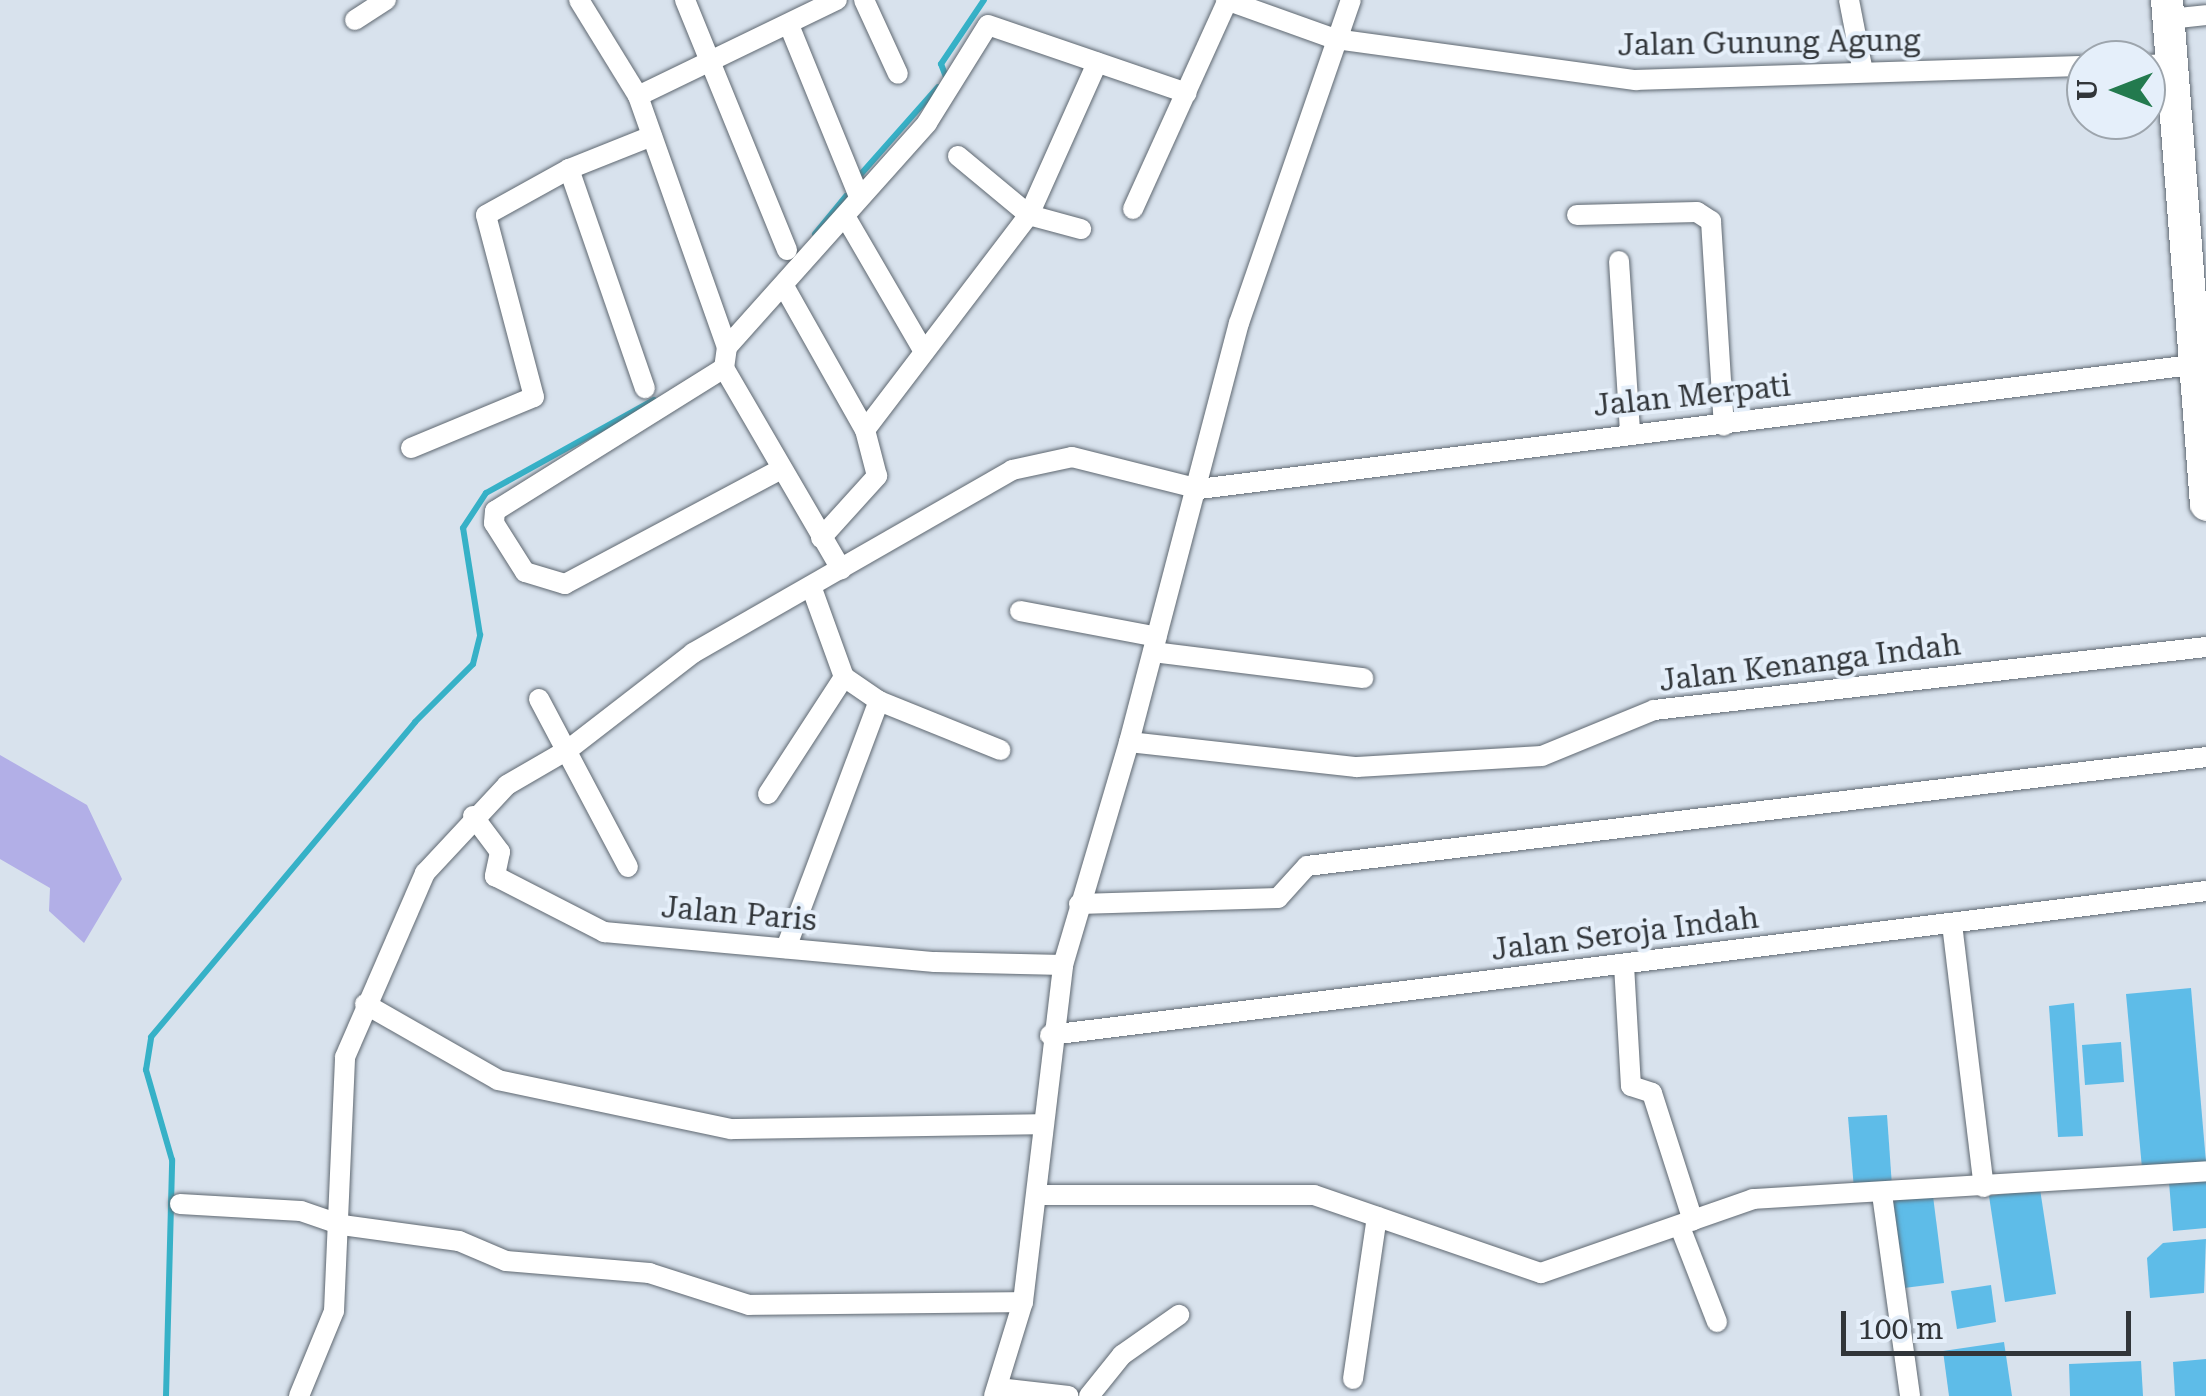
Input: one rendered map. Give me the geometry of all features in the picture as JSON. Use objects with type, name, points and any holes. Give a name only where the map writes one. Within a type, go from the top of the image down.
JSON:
[{"type":"main road","points":[[2164,40],[2168,10]]},
{"type":"main road","points":[[2166,100],[2196,279],[2192,365],[2206,504]]},
{"type":"street","points":[[355,20],[386,0]]},
{"type":"street","points":[[580,0],[638,96],[726,358],[778,470],[841,569]]},
{"type":"street","points":[[685,0],[715,61],[786,250]]},
{"type":"street","points":[[638,96],[837,0]]},
{"type":"street","points":[[864,0],[898,74]]},
{"type":"street","points":[[1133,208],[1227,0]]},
{"type":"street","name":"Jalan Gunung Agung","points":[[1227,0],[1335,39],[1636,80],[2066,67]]},
{"type":"street","points":[[1069,1396],[996,1392],[1023,1302],[1040,1195],[1050,1036],[1063,966],[1130,742],[1199,489],[1239,323],[1351,0]]},
{"type":"street","points":[[1849,0],[1862,72]]},
{"type":"street","points":[[2168,10],[2206,15]]},
{"type":"street","points":[[778,470],[565,584],[524,572],[494,523],[495,512],[726,358],[785,288],[794,268],[927,123],[988,24],[1186,93]]},
{"type":"street","points":[[789,25],[858,194]]},
{"type":"street","points":[[865,430],[1029,215],[1097,63]]},
{"type":"street","points":[[411,448],[534,397],[485,220],[570,169],[652,136]]},
{"type":"street","points":[[958,156],[1029,215],[1081,228]]},
{"type":"street","points":[[570,169],[646,388]]},
{"type":"street","points":[[1577,215],[1698,212],[1711,221],[1724,426]]},
{"type":"street","points":[[844,216],[924,352]]},
{"type":"street","points":[[1619,260],[1630,432]]},
{"type":"street","points":[[785,288],[865,430],[877,476],[821,538]]},
{"type":"street","name":"Jalan Merpati","points":[[1199,489],[1630,432],[1724,426],[2192,365]]},
{"type":"street","points":[[299,1396],[331,1331],[342,1225],[343,1066],[412,894],[472,816],[520,775],[570,749],[693,654],[1012,470],[1053,458],[1086,459],[1199,489]]},
{"type":"street","points":[[811,586],[844,677],[879,701],[1000,750]]},
{"type":"street","points":[[1020,611],[1155,645],[1363,678]]},
{"type":"street","name":"Jalan Kenanga Indah","points":[[1130,742],[1358,767],[1542,756],[1654,710],[2206,647]]},
{"type":"street","points":[[768,794],[844,677]]},
{"type":"street","points":[[539,699],[570,749],[628,866]]},
{"type":"street","points":[[786,948],[879,701]]},
{"type":"street","points":[[1079,904],[1280,898],[1308,866],[2206,757]]},
{"type":"street","name":"Jalan Paris","points":[[472,816],[500,852],[495,876],[604,932],[935,962],[1063,966]]},
{"type":"street","name":"Jalan Seroja Indah","points":[[1050,1036],[2206,891]]},
{"type":"street","points":[[1952,924],[1984,1187]]},
{"type":"street","points":[[1624,965],[1631,1086],[1652,1093],[1686,1224],[1717,1322]]},
{"type":"street","points":[[366,1004],[498,1080],[732,1130],[1043,1124]]},
{"type":"street","points":[[1040,1195],[1304,1194],[1541,1274],[1752,1199],[1882,1194],[2206,1171]]},
{"type":"street","points":[[1882,1194],[1910,1396]]},
{"type":"street","points":[[180,1204],[301,1211],[342,1225],[460,1241],[506,1260],[649,1273],[749,1306],[1023,1302]]},
{"type":"street","points":[[1353,1379],[1377,1216]]},
{"type":"street","points":[[1089,1396],[1122,1355],[1179,1316]]},
{"type":"shaded area","points":[[0,755],[87,805],[122,879],[84,943],[49,911],[50,888],[0,859]]},
{"type":"building","points":[[2191,988],[2206,1162],[2142,1168],[2126,994]]},
{"type":"building","points":[[2074,1003],[2083,1136],[2058,1137],[2049,1006]]},
{"type":"building","points":[[2121,1042],[2124,1082],[2085,1085],[2082,1045]]},
{"type":"building","points":[[1887,1115],[1892,1186],[1854,1189],[1848,1117]]},
{"type":"building","points":[[2206,1179],[2206,1228],[2173,1231],[2169,1182]]},
{"type":"building","points":[[2040,1189],[2056,1294],[2005,1302],[1989,1196]]},
{"type":"building","points":[[1933,1196],[1944,1283],[1896,1289],[1885,1201]]},
{"type":"building","points":[[2206,1239],[2204,1293],[2150,1298],[2147,1258],[2163,1243]]},
{"type":"building","points":[[1991,1285],[1996,1322],[1957,1329],[1951,1291]]},
{"type":"building","points":[[2004,1342],[2012,1396],[1949,1396],[1943,1351]]},
{"type":"building","points":[[2206,1359],[2206,1396],[2175,1396],[2173,1362]]},
{"type":"building","points":[[2141,1361],[2143,1396],[2070,1396],[2069,1364]]},
{"type":"waterway","points":[[946,77],[941,64],[984,0]]},
{"type":"waterway","points":[[861,174],[938,87]]},
{"type":"waterway","points":[[815,234],[846,196]]},
{"type":"waterway","points":[[166,1396],[172,1160],[146,1070],[151,1037],[415,722],[473,664],[480,635],[463,528],[486,493],[654,400]]}]
